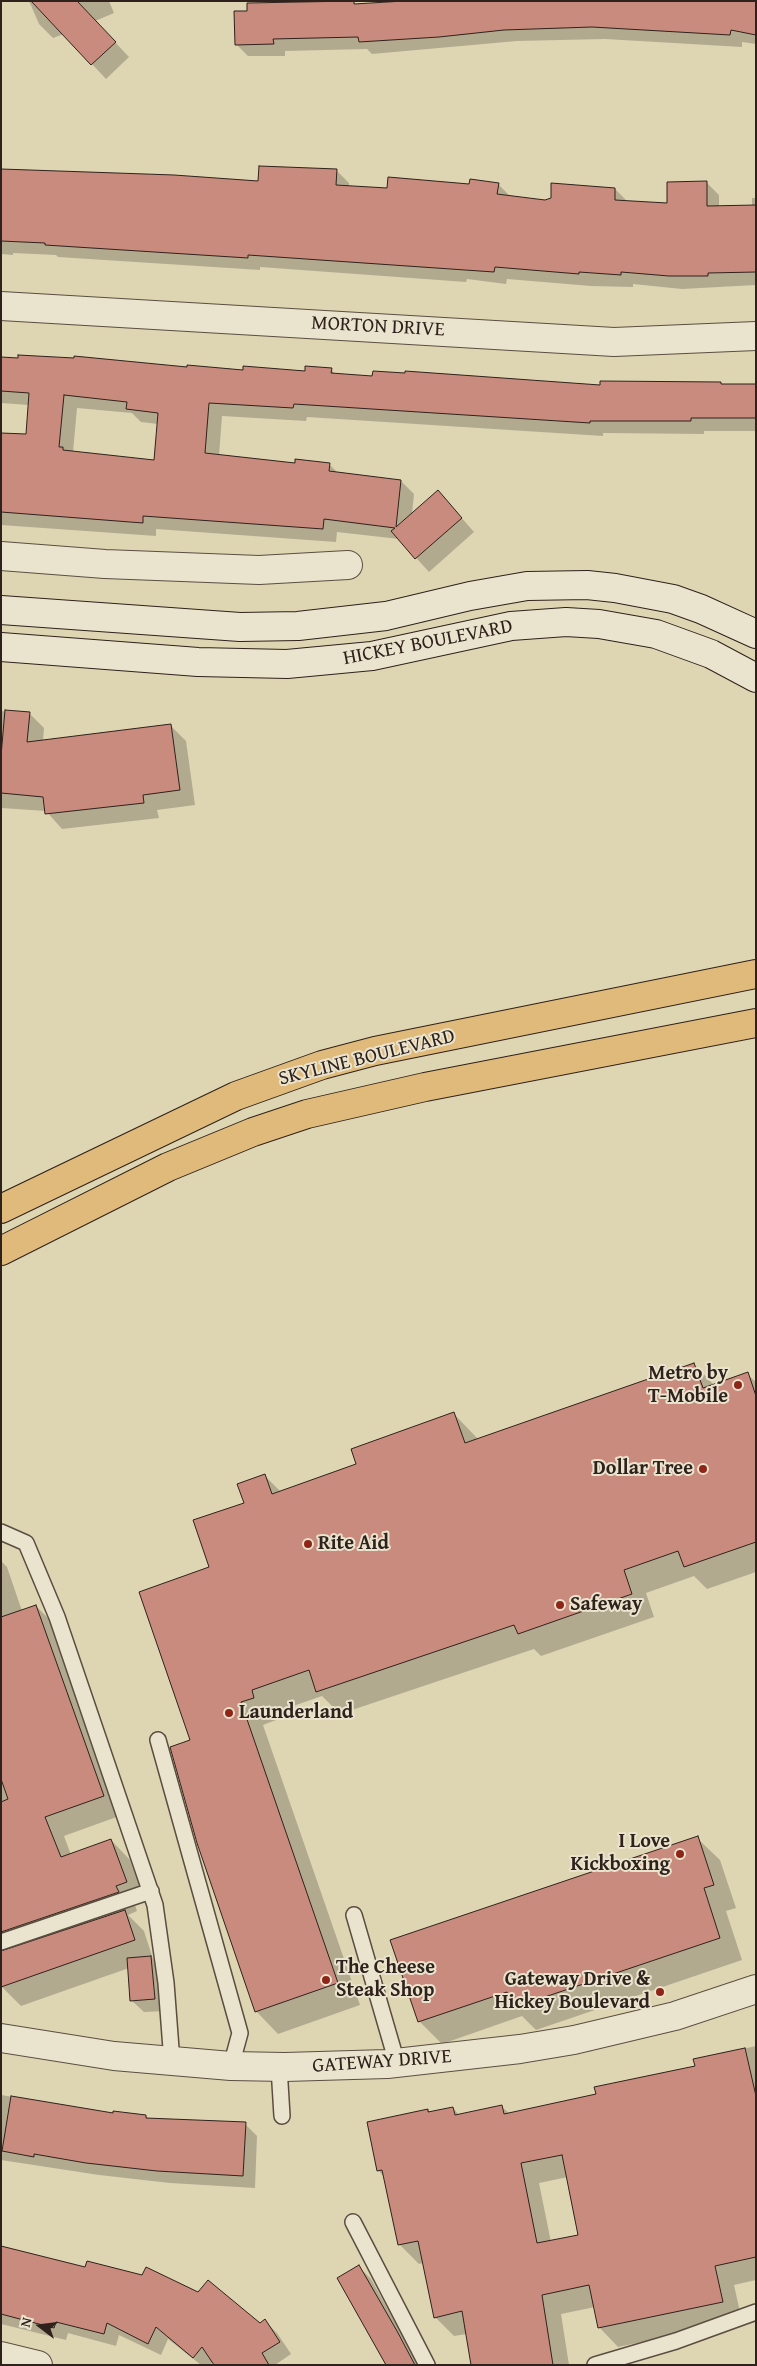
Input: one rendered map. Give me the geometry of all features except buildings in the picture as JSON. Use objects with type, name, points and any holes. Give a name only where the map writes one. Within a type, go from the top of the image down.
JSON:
[{"type":"main road","name":"SKYLINE BOULEVARD","points":[[1,1210],[236,1096],[322,1065],[375,1051],[754,974]]},
{"type":"main road","name":"SKYLINE BOULEVARD","points":[[1,1251],[160,1171],[288,1120],[402,1092],[756,1023]]},
{"type":"main road","points":[[695,1035],[756,1035]]},
{"type":"street","name":"MORTON DRIVE","points":[[1,306],[614,342],[756,336]]},
{"type":"street","points":[[1,556],[105,564],[259,570],[348,564]]},
{"type":"street","name":"HICKEY BOULEVARD","points":[[1,610],[240,627],[298,626],[386,616],[470,596],[528,586],[580,585],[615,588],[673,599],[701,608],[756,634]]},
{"type":"street","name":"HICKEY BOULEVARD","points":[[1,648],[226,663],[287,664],[372,656],[511,626],[566,622],[599,624],[656,634],[711,654],[756,678]]},
{"type":"street","name":"GATEWAY DRIVE","points":[[1,2038],[57,2048],[172,2062],[231,2066],[279,2067],[397,2063],[520,2049],[574,2040],[676,2016],[756,1989]]},
{"type":"street","points":[[1,2356],[38,2365]]},
{"type":"lane","points":[[1,1532],[26,1544],[57,1617],[151,1892],[155,1905],[166,1983],[172,2062]]},
{"type":"lane","points":[[158,1740],[240,2033],[231,2066]]},
{"type":"lane","points":[[1,1942],[151,1892]]},
{"type":"lane","points":[[354,1915],[397,2063]]},
{"type":"lane","points":[[279,2067],[282,2116]]},
{"type":"lane","points":[[353,2222],[427,2365]]},
{"type":"lane","points":[[595,2365],[676,2341],[756,2312]]},
{"type":"place","name":"Metro by T-Mobile","points":[[738,1385]]},
{"type":"place","name":"Dollar Tree","points":[[703,1469]]},
{"type":"place","name":"Rite Aid","points":[[308,1544]]},
{"type":"place","name":"Safeway","points":[[560,1605]]},
{"type":"place","name":"Launderland","points":[[229,1713]]},
{"type":"place","name":"I Love Kickboxing","points":[[680,1854]]},
{"type":"place","name":"The Cheese Steak Shop","points":[[326,1980]]},
{"type":"place","name":"Gateway Drive & Hickey Boulevard","points":[[660,1992]]}]
